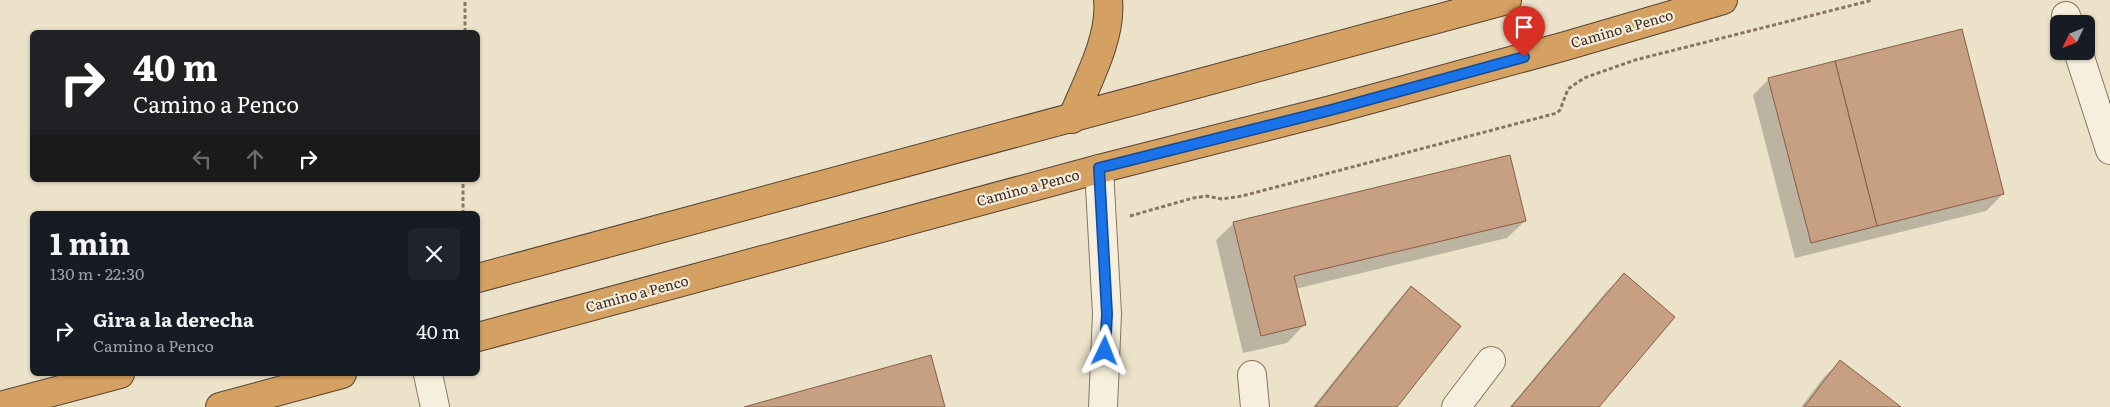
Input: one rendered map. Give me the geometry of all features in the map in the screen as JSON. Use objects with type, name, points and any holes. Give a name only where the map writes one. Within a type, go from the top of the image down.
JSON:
[{"type":"highway","points":[[1072,119],[1104,40],[1108,19],[1108,0]]},
{"type":"highway","points":[[480,277],[1507,0]]},
{"type":"highway","name":"Camino a Penco","points":[[480,336],[1099,168],[1331,110],[1562,47],[1723,0]]},
{"type":"highway","points":[[0,406],[112,376]]},
{"type":"highway","points":[[220,407],[335,376]]},
{"type":"street","points":[[2081,60],[2110,150]]},
{"type":"street","points":[[1099,168],[1107,314],[1103,407]]},
{"type":"street","points":[[1456,407],[1491,362]]},
{"type":"street","points":[[1252,375],[1255,407]]},
{"type":"street","points":[[428,376],[435,407]]},
{"type":"path","points":[[465,0],[465,30]]},
{"type":"path","points":[[1102,224],[1193,198],[1207,196],[1222,199],[1242,196],[1557,113],[1568,89],[1584,78],[1635,60],[1873,0]]},
{"type":"path","points":[[463,182],[463,211]]},
{"type":"building","points":[[1962,29],[2004,194],[1877,226],[1835,61]]},
{"type":"building","points":[[1835,61],[1877,226],[1811,243],[1768,78]]},
{"type":"building","points":[[1510,155],[1526,221],[1294,276],[1306,325],[1261,336],[1233,222]]},
{"type":"building","points":[[1624,273],[1675,317],[1599,407],[1511,407]]},
{"type":"building","points":[[1411,286],[1461,326],[1397,407],[1315,407]]},
{"type":"building","points":[[931,355],[945,407],[744,407]]},
{"type":"building","points":[[1840,360],[1901,407],[1804,407]]},
{"type":"route","points":[[1105,351],[1107,314],[1099,168],[1331,110],[1524,57]]}]
